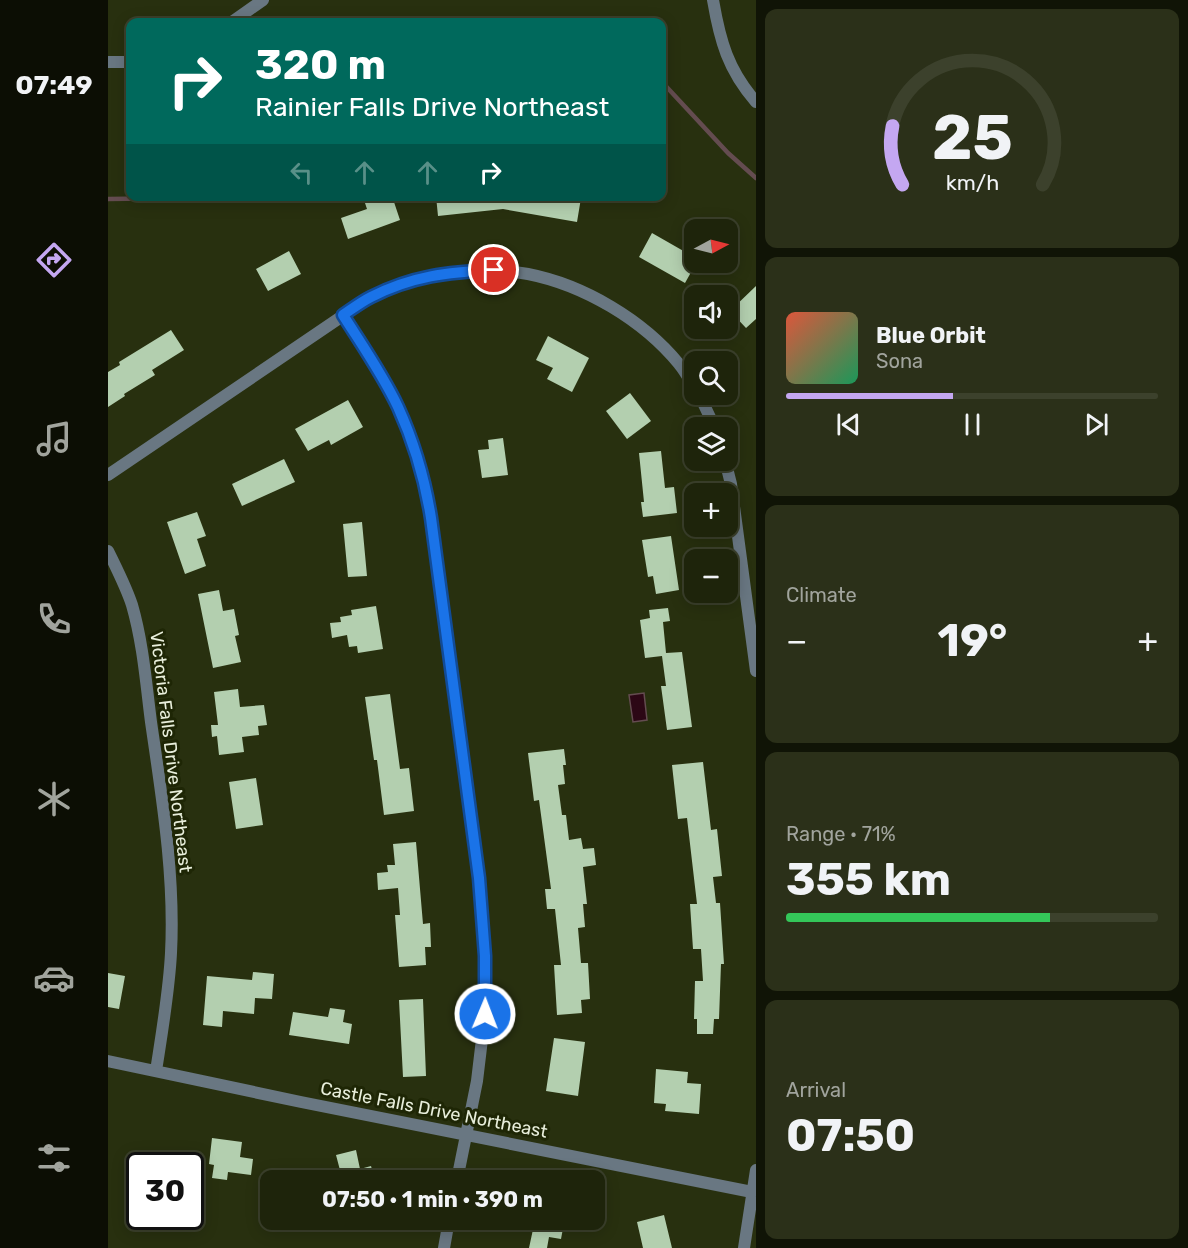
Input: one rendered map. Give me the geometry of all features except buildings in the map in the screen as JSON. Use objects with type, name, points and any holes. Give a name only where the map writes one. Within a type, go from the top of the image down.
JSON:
[{"type":"street","points":[[238,18],[263,0]]},
{"type":"street","points":[[714,0],[718,31],[724,52],[736,75],[756,102]]},
{"type":"street","points":[[108,62],[126,62]]},
{"type":"street","points":[[108,475],[369,298],[394,286],[453,272],[494,270],[528,274],[560,282],[627,316],[655,339],[684,372]]},
{"type":"street","points":[[343,315],[384,381],[410,435],[426,488],[431,518],[479,878],[485,956],[485,1014],[477,1081],[459,1170]]},
{"type":"street","points":[[728,471],[756,670]]},
{"type":"street","name":"Victoria Falls Drive Northeast","points":[[108,551],[118,570],[136,622],[165,820],[171,903],[171,953],[156,1071]]},
{"type":"street","name":"Castle Falls Drive Northeast","points":[[108,1061],[752,1192]]},
{"type":"street","points":[[744,1248],[756,1170]]},
{"type":"street","points":[[444,1248],[447,1230]]},
{"type":"shaded area","points":[[644,693],[647,720],[633,722],[629,695]]},
{"type":"waterway","points":[[666,86],[728,153],[756,178]]},
{"type":"waterway","points":[[108,199],[126,199]]},
{"type":"route","points":[[485,1014],[485,956],[479,878],[426,488],[410,435],[397,406],[343,315],[369,298],[394,286],[453,272],[494,270]]}]
